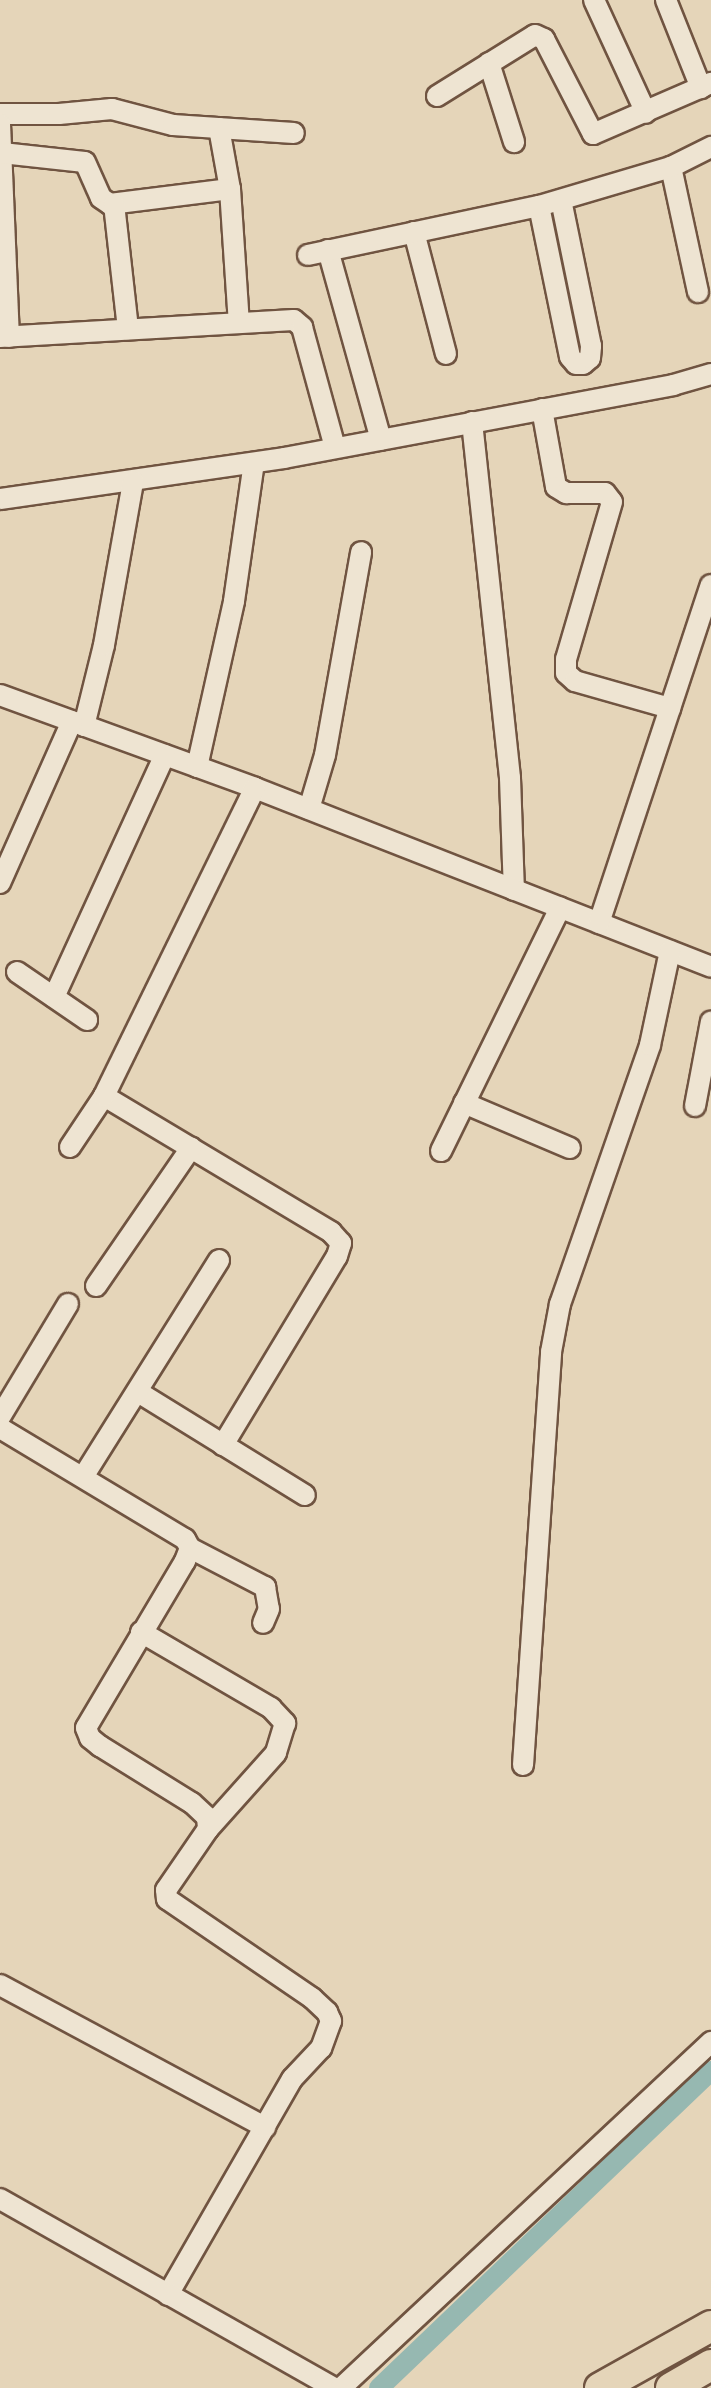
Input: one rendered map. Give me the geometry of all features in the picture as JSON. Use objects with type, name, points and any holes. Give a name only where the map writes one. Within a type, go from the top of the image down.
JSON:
[{"type":"highway","points":[[600,2388],[701,2331]]},
{"type":"highway","points":[[671,2388],[711,2365]]},
{"type":"street","points":[[594,0],[646,113]]},
{"type":"street","points":[[437,96],[532,36],[539,35],[544,39],[590,132],[602,133],[706,86],[666,0]]},
{"type":"street","points":[[489,63],[514,142]]},
{"type":"street","points":[[0,114],[112,109],[173,125],[294,133]]},
{"type":"street","points":[[0,124],[5,337],[284,318],[299,323],[335,448]]},
{"type":"street","points":[[219,128],[230,189],[239,323]]},
{"type":"street","points":[[381,440],[318,252],[539,206],[671,167],[711,147]]},
{"type":"street","points":[[2,153],[85,162],[101,198],[114,204],[230,189]]},
{"type":"street","points":[[671,167],[698,292]]},
{"type":"street","points":[[539,206],[570,357],[576,364],[583,364],[590,358],[591,346],[561,200]]},
{"type":"street","points":[[114,204],[128,329]]},
{"type":"street","points":[[414,232],[446,354]]},
{"type":"street","points":[[0,499],[254,463],[711,374]]},
{"type":"street","points":[[542,409],[556,487],[566,493],[605,493],[612,502],[566,659],[566,673],[575,681],[670,708]]},
{"type":"street","points":[[472,422],[510,778],[514,890]]},
{"type":"street","points":[[197,767],[234,601],[254,463]]},
{"type":"street","points":[[0,883],[78,723],[104,645],[133,482]]},
{"type":"street","points":[[309,809],[325,755],[361,552]]},
{"type":"street","points":[[599,923],[711,585]]},
{"type":"street","points":[[0,695],[255,788],[711,967]]},
{"type":"street","points":[[54,997],[165,755]]},
{"type":"street","points":[[70,1147],[104,1096],[255,788]]},
{"type":"street","points":[[441,1151],[560,908]]},
{"type":"street","points":[[523,1765],[551,1352],[560,1304],[650,1045],[670,951]]},
{"type":"street","points":[[17,972],[87,1020]]},
{"type":"street","points":[[695,1106],[711,1021]]},
{"type":"street","points":[[104,1096],[331,1232],[341,1243],[337,1256],[223,1445]]},
{"type":"street","points":[[464,1103],[570,1148]]},
{"type":"street","points":[[96,1286],[191,1148]]},
{"type":"street","points":[[83,1477],[219,1260]]},
{"type":"street","points":[[0,1417],[68,1304]]},
{"type":"street","points":[[138,1392],[305,1495]]},
{"type":"street","points":[[0,1428],[185,1539],[190,1548],[265,1587],[269,1609],[263,1623]]},
{"type":"street","points":[[190,1548],[86,1728],[90,1738],[100,1746],[192,1803],[207,1817],[208,1829]]},
{"type":"street","points":[[141,1632],[271,1708],[285,1723],[276,1753],[208,1829],[166,1890],[167,1899],[312,1998],[327,2012],[331,2021],[321,2048],[292,2079],[168,2295]]},
{"type":"street","points":[[0,1985],[265,2127]]},
{"type":"street","points":[[341,2388],[711,2042]]},
{"type":"street","points":[[0,2199],[334,2388]]},
{"type":"waterway","points":[[379,2388],[711,2071]]}]
